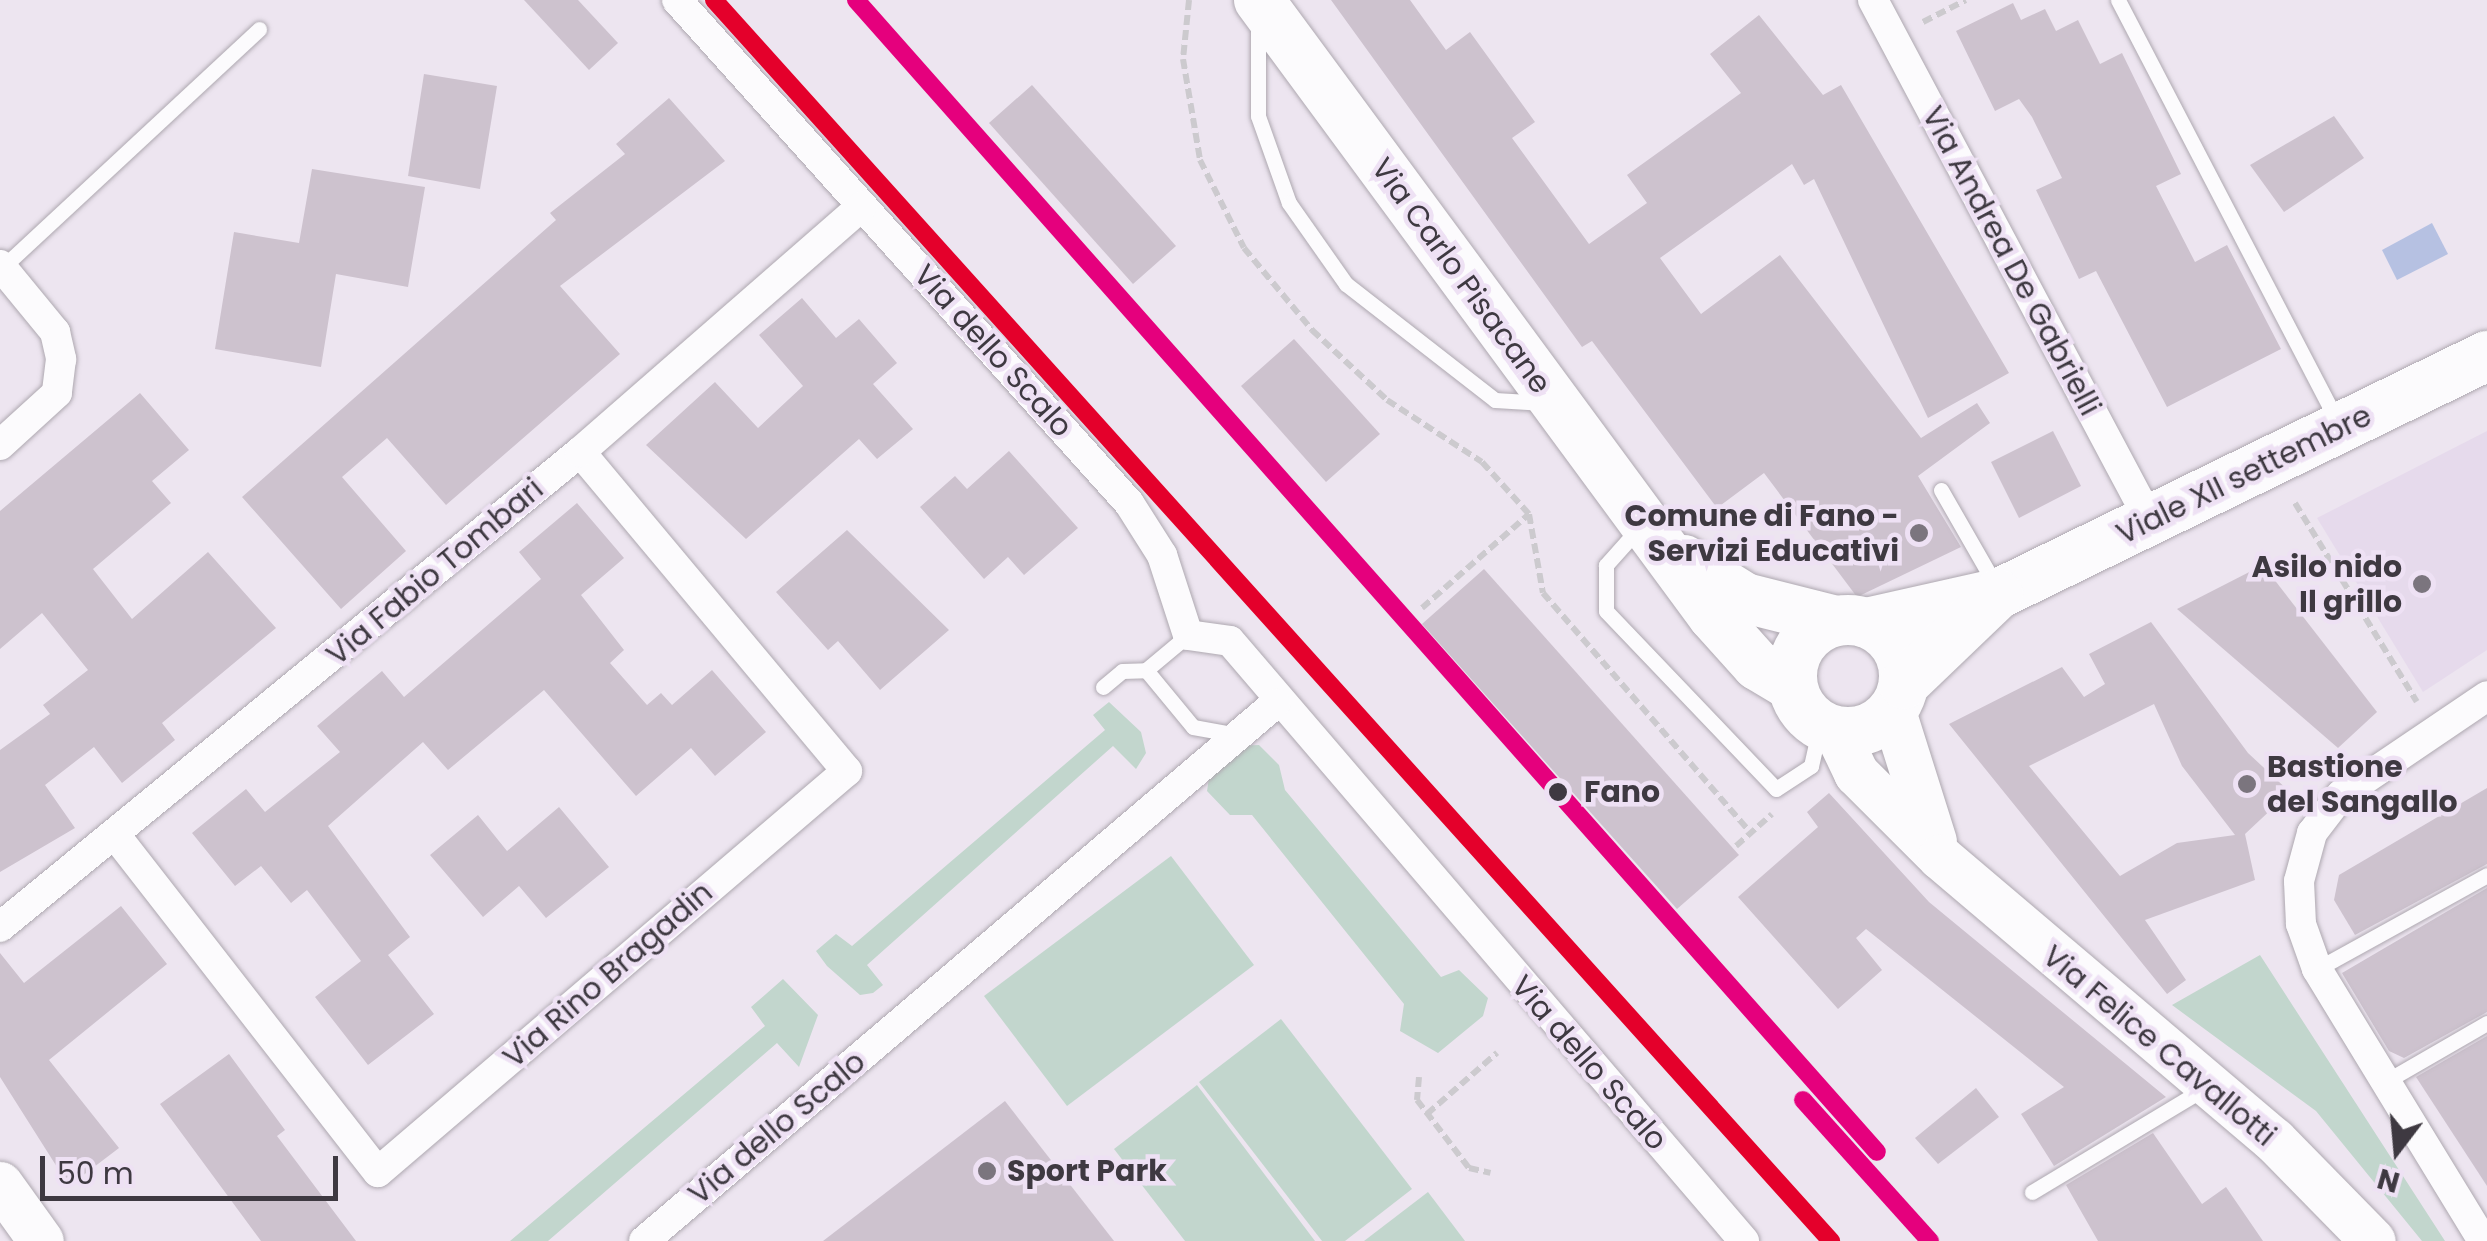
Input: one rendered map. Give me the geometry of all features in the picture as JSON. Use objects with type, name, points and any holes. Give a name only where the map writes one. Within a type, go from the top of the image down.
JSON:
[{"type":"main road","name":"Via Carlo Pisacane","points":[[1259,0],[1554,403],[1735,641],[1816,714]]},
{"type":"main road","name":"Viale XII settembre","points":[[1851,622],[2000,593],[2487,356]]},
{"type":"main road","points":[[1656,536],[1745,598],[1851,622],[1892,640],[1898,698],[1867,729],[1816,714],[1797,652],[1851,622]]},
{"type":"main road","name":"Viale XII settembre","points":[[1898,698],[2000,593]]},
{"type":"street","name":"Via dello Scalo","points":[[677,0],[1129,503],[1162,555],[1188,635],[1230,641],[1275,704],[1744,1241]]},
{"type":"street","name":"Via Andrea De Gabrielli","points":[[1873,0],[2150,520]]},
{"type":"street","name":"Via Fabio Tombari","points":[[0,927],[116,836],[580,452],[862,206]]},
{"type":"street","points":[[0,446],[57,393],[62,359],[55,332],[1,266]]},
{"type":"street","name":"Via Rino Bragadin","points":[[116,836],[378,1172],[847,770],[580,452]]},
{"type":"street","points":[[2483,1241],[2383,1083],[2318,970],[2300,924],[2298,880],[2312,832],[2341,795],[2487,696]]},
{"type":"street","points":[[1898,698],[1940,857]]},
{"type":"street","name":"Via dello Scalo","points":[[644,1241],[1275,704]]},
{"type":"street","name":"Via Felice Cavallotti","points":[[1816,714],[1856,773],[1940,857],[2208,1085],[2373,1241]]},
{"type":"street","points":[[0,1184],[41,1241]]},
{"type":"lane","points":[[1259,0],[1258,116],[1289,203],[1346,284],[1495,400],[1554,403]]},
{"type":"lane","points":[[2118,0],[2341,428]]},
{"type":"lane","points":[[1,266],[259,29]]},
{"type":"lane","points":[[1941,490],[2000,593]]},
{"type":"lane","points":[[1656,536],[1606,564],[1606,611],[1776,790],[1812,766],[1816,714]]},
{"type":"lane","points":[[1103,687],[1122,671],[1146,670],[1188,635]]},
{"type":"lane","points":[[1146,670],[1194,727],[1238,734]]},
{"type":"lane","points":[[2318,970],[2487,875]]},
{"type":"lane","points":[[2383,1083],[2487,1023]]},
{"type":"lane","points":[[2032,1192],[2208,1085]]},
{"type":"path","points":[[1894,38],[1966,0]]},
{"type":"path","points":[[2295,503],[2418,704]]},
{"type":"path","points":[[1422,608],[1529,514],[1543,594],[1751,832]]},
{"type":"path","points":[[1736,846],[1774,813],[1776,790]]},
{"type":"path","points":[[1427,1114],[1497,1053]]},
{"type":"path","points":[[1419,1077],[1416,1100],[1468,1168],[1490,1173]]},
{"type":"shaded area","name":"Asilo nido Il grillo","points":[[2487,431],[2487,650],[2423,692],[2317,518]]},
{"type":"green space","points":[[1109,702],[1141,732],[1146,753],[1136,769],[1113,746],[867,965],[883,985],[873,993],[860,995],[827,966],[816,951],[836,934],[852,946],[1105,730],[1093,715]]},
{"type":"green space","points":[[1259,745],[1279,765],[1285,790],[1441,977],[1459,970],[1488,998],[1483,1016],[1438,1053],[1400,1031],[1404,1004],[1252,815],[1230,815],[1207,791],[1210,772],[1236,746]]},
{"type":"green space","points":[[1171,856],[1254,965],[1067,1106],[984,996]]},
{"type":"green space","points":[[2260,955],[2445,1241],[2422,1241],[2316,1111],[2172,1005]]},
{"type":"green space","points":[[783,979],[818,1015],[799,1067],[777,1043],[548,1241],[510,1241],[765,1026],[751,1007]]},
{"type":"green space","points":[[1281,1019],[1412,1189],[1345,1241],[1322,1241],[1199,1082]]},
{"type":"green space","points":[[1197,1085],[1315,1241],[1185,1241],[1114,1149]]},
{"type":"green space","points":[[1428,1192],[1465,1241],[1364,1241]]},
{"type":"water","points":[[2432,223],[2448,254],[2397,280],[2382,250]]},
{"type":"building","points":[[524,0],[578,0],[618,43],[589,70]]},
{"type":"building","points":[[1331,0],[1410,0],[1446,50],[1470,32],[1535,122],[1512,138],[1589,244],[1647,203],[1627,175],[1741,93],[1710,54],[1759,15],[1823,95],[1841,85],[2009,373],[1928,418],[1814,179],[1804,185],[1792,164],[1660,258],[1701,314],[1780,255],[1921,438],[1977,403],[1990,423],[1918,476],[1961,547],[1857,597],[1764,473],[1717,508],[1592,341],[1582,347]]},
{"type":"building","points":[[2013,3],[2021,20],[2045,9],[2056,31],[2078,20],[2100,64],[2122,53],[2181,174],[2156,186],[2195,262],[2227,245],[2281,349],[2167,407],[2096,271],[2079,279],[2036,190],[2062,178],[2032,117],[2019,99],[1995,111],[1956,31]]},
{"type":"building","points":[[424,74],[497,86],[480,189],[408,176]]},
{"type":"building","points":[[1032,85],[1176,246],[1133,284],[989,123]]},
{"type":"building","points":[[669,98],[725,161],[560,286],[620,354],[446,505],[387,438],[342,477],[406,551],[341,609],[242,497],[556,220],[550,213],[625,154],[616,144]]},
{"type":"building","points":[[2334,116],[2364,158],[2284,212],[2250,165]]},
{"type":"building","points":[[312,169],[425,187],[408,287],[336,274],[321,367],[215,349],[234,232],[299,243]]},
{"type":"building","points":[[802,298],[836,338],[859,319],[897,363],[873,384],[913,429],[877,459],[859,439],[746,539],[646,445],[715,382],[758,428],[803,386],[759,335]]},
{"type":"building","points":[[1294,339],[1380,434],[1326,482],[1241,386]]},
{"type":"building","points":[[140,393],[189,450],[152,481],[171,503],[93,569],[132,619],[208,552],[276,628],[162,723],[175,740],[122,783],[94,747],[45,785],[75,828],[0,872],[0,750],[50,714],[43,705],[88,670],[42,613],[0,649],[0,511]]},
{"type":"building","points":[[2053,431],[2081,486],[2019,518],[1991,462]]},
{"type":"building","points":[[1009,451],[1078,528],[1024,575],[1008,557],[984,579],[920,507],[955,476],[967,489]]},
{"type":"building","points":[[577,503],[624,558],[581,595],[624,650],[610,663],[647,705],[661,693],[672,705],[712,670],[766,732],[715,776],[691,748],[636,796],[544,690],[448,770],[423,742],[328,826],[410,937],[388,955],[434,1014],[368,1065],[315,997],[361,961],[307,890],[291,903],[261,866],[235,886],[192,833],[246,789],[265,812],[340,752],[317,726],[382,671],[404,697],[541,579],[519,552]]},
{"type":"building","points":[[847,530],[949,630],[880,690],[838,641],[828,650],[776,592]]},
{"type":"building","points":[[2263,565],[2377,712],[2338,748],[2177,609]]},
{"type":"building","points":[[1484,569],[1739,855],[1677,909],[1422,624]]},
{"type":"building","name":"Bastione del Sangallo","points":[[2151,622],[2248,753],[2290,792],[2245,834],[2255,880],[2145,920],[2186,980],[2167,994],[1949,724],[2062,667],[2084,697],[2105,684],[2089,654]],"holes":[[[2154,704],[2182,766],[2235,835],[2177,843],[2120,876],[2029,766]]]},
{"type":"building","points":[[2487,788],[2487,864],[2355,935],[2334,900],[2339,875]]},
{"type":"building","points":[[1829,793],[1929,902],[2166,1097],[2054,1166],[2021,1114],[2064,1087],[1866,929],[1856,938],[1882,970],[1838,1009],[1738,897],[1818,827],[1807,812]]},
{"type":"building","points":[[559,807],[609,867],[546,918],[519,886],[483,917],[430,855],[478,815],[507,851]]},
{"type":"building","points":[[2487,888],[2487,1012],[2404,1058],[2389,1051],[2342,973]]},
{"type":"building","points":[[121,906],[167,964],[49,1060],[119,1148],[69,1186],[0,1077],[0,953],[24,983]]},
{"type":"building","points":[[2487,1036],[2487,1186],[2416,1077]]},
{"type":"building","points":[[229,1054],[285,1130],[277,1136],[356,1241],[261,1241],[160,1104]]},
{"type":"building","points":[[1976,1088],[1999,1117],[1938,1164],[1915,1138]]},
{"type":"building","name":"Sport Park","points":[[1005,1101],[1114,1241],[823,1241]]},
{"type":"building","points":[[2153,1133],[2202,1204],[2226,1187],[2263,1241],[2098,1241],[2066,1185]]},
{"type":"transit line","points":[[714,0],[1831,1241]]},
{"type":"transit line","points":[[856,0],[1877,1152]]},
{"type":"transit line","points":[[1803,1100],[1930,1241]]},
{"type":"place","name":"Comune di Fano - Servizi Educativi","points":[[1919,533]]},
{"type":"place","name":"Asilo nido Il grillo","points":[[2422,584]]},
{"type":"place","name":"Bastione del Sangallo","points":[[2247,784]]},
{"type":"place","name":"Fano","points":[[1558,792]]},
{"type":"place","name":"Sport Park","points":[[987,1171]]}]
